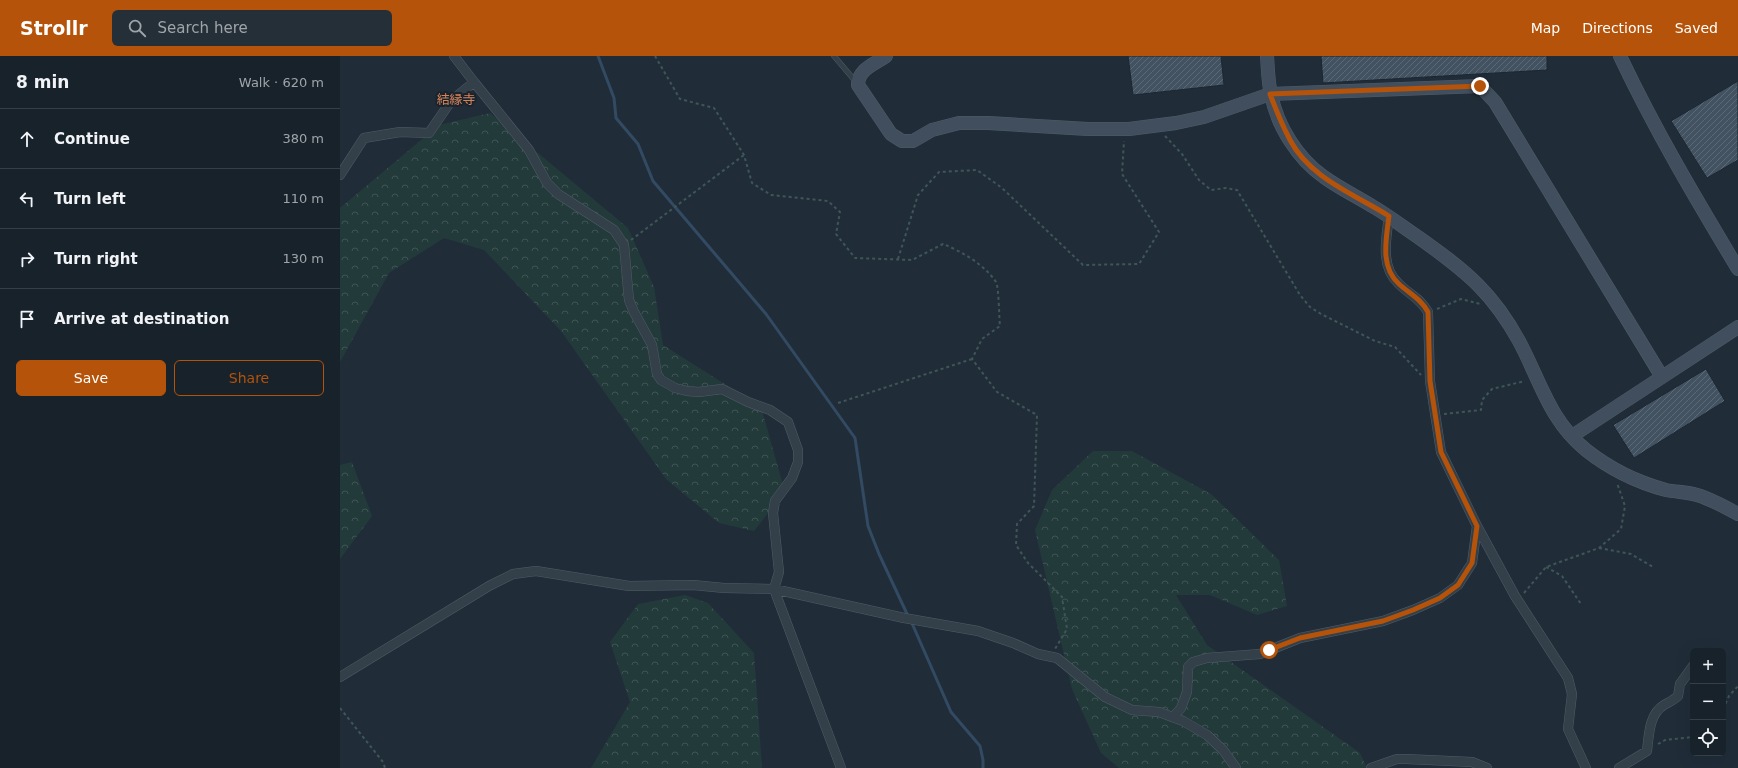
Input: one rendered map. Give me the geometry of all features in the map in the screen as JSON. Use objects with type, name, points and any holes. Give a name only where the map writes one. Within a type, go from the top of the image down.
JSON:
[{"type":"street","points":[[454,56],[529,150],[547,183],[558,194],[614,230],[624,245],[629,300],[652,345],[657,374],[661,380],[675,388],[688,391],[699,392],[722,389],[770,410],[788,422],[798,450],[798,462],[792,478],[775,501],[773,513],[779,572],[774,589],[841,768]]},
{"type":"street","points":[[886,56],[862,72],[858,78],[858,85],[891,134],[902,141],[913,141],[932,130],[959,123],[988,123],[1088,129],[1124,129],[1155,126],[1204,117],[1270,94],[1480,86],[1495,102],[1662,377]]},
{"type":"street","points":[[1267,56],[1270,94],[1290,141],[1307,162],[1322,176],[1389,216],[1455,264],[1478,285],[1498,309],[1519,341],[1552,410],[1572,436],[1585,449],[1618,473],[1668,490],[1697,495],[1715,502],[1738,514]]},
{"type":"street","points":[[1620,56],[1645,108],[1684,178],[1738,269]]},
{"type":"street","points":[[340,175],[364,138],[400,132],[429,133],[451,101],[474,82]]},
{"type":"street","points":[[1389,216],[1385,246],[1389,270],[1399,284],[1423,302],[1428,312],[1430,386],[1441,452],[1477,526],[1518,600],[1568,678],[1572,694],[1568,729],[1586,768]]},
{"type":"street","points":[[1572,436],[1738,327]]},
{"type":"street","points":[[1173,717],[1181,708],[1187,692],[1186,676],[1188,667],[1193,662],[1207,658],[1260,654],[1300,638],[1383,621],[1440,598],[1458,585],[1472,563],[1477,526]]},
{"type":"street","points":[[340,677],[489,586],[513,574],[536,571],[629,586],[693,585],[724,588],[774,589],[904,618],[978,631],[1013,643],[1038,654],[1057,658],[1105,697],[1132,710],[1159,712],[1173,717],[1207,735],[1223,750],[1236,768]]},
{"type":"street","points":[[1619,768],[1647,751],[1651,723],[1656,713],[1664,705],[1678,696],[1680,684],[1690,670]]},
{"type":"street","points":[[1371,768],[1397,759],[1472,762],[1487,768]]},
{"type":"lane","points":[[834,56],[858,85]]},
{"type":"path","points":[[655,56],[680,99],[714,108],[744,155],[752,183],[771,195],[828,201],[840,212],[836,234],[854,258],[912,260],[943,244],[958,250],[981,266],[997,283],[1000,326],[982,339],[972,360],[838,403]]},
{"type":"path","points":[[1155,126],[1182,154],[1199,180],[1211,190],[1226,188],[1237,190],[1300,295],[1310,307],[1375,341],[1395,347],[1430,386]]},
{"type":"path","points":[[898,259],[918,195],[939,172],[977,170],[1002,188],[1083,265],[1139,264],[1159,232],[1122,174],[1124,129]]},
{"type":"path","points":[[624,245],[744,155]]},
{"type":"path","points":[[1428,312],[1461,299],[1498,309]]},
{"type":"path","points":[[972,360],[997,392],[1037,415],[1034,506],[1016,524],[1016,545],[1028,563],[1062,597],[1067,629],[1051,656]]},
{"type":"path","points":[[1435,415],[1481,410],[1482,400],[1492,389],[1536,378]]},
{"type":"path","points":[[1518,600],[1546,568],[1599,548],[1621,530],[1626,506],[1610,467]]},
{"type":"path","points":[[1599,548],[1631,554],[1653,567]]},
{"type":"path","points":[[1546,568],[1562,576],[1581,604]]},
{"type":"path","points":[[1726,702],[1729,696],[1738,686]]},
{"type":"path","points":[[340,708],[383,762],[385,768]]},
{"type":"path","points":[[1647,751],[1665,740],[1690,737]]},
{"type":"green space","points":[[490,113],[628,228],[654,287],[663,345],[761,407],[785,492],[754,531],[719,523],[666,479],[561,331],[484,250],[444,238],[389,273],[340,362],[340,208],[439,125]]},
{"type":"green space","points":[[1093,451],[1132,451],[1211,494],[1279,560],[1287,606],[1257,615],[1210,595],[1176,595],[1207,645],[1360,753],[1367,768],[1119,768],[1101,753],[1072,689],[1035,530],[1052,490]]},
{"type":"green space","points":[[352,462],[372,516],[340,559],[340,465]]},
{"type":"green space","points":[[685,595],[708,603],[754,653],[762,768],[591,768],[630,702],[610,642],[638,604]]},
{"type":"building","points":[[1128,56],[1221,56],[1224,85],[1133,95]]},
{"type":"building","points":[[1321,56],[1547,56],[1547,70],[1323,83]]},
{"type":"building","points":[[1738,81],[1738,160],[1707,178],[1671,121]]},
{"type":"building","points":[[1706,369],[1725,401],[1634,458],[1613,425]]},
{"type":"waterway","points":[[598,56],[614,98],[616,118],[638,144],[653,181],[766,314],[855,438],[868,526],[879,554],[908,616]]},
{"type":"waterway","points":[[911,621],[951,712],[980,746],[983,768]]},
{"type":"district","name":"結縁寺","points":[[456,99]]},
{"type":"route","points":[[1269,650],[1300,638],[1383,621],[1440,598],[1458,585],[1472,563],[1477,526],[1441,452],[1430,381],[1428,312],[1423,302],[1399,284],[1392,276],[1387,264],[1385,246],[1389,216],[1322,176],[1307,162],[1290,141],[1270,94],[1480,86]]}]
